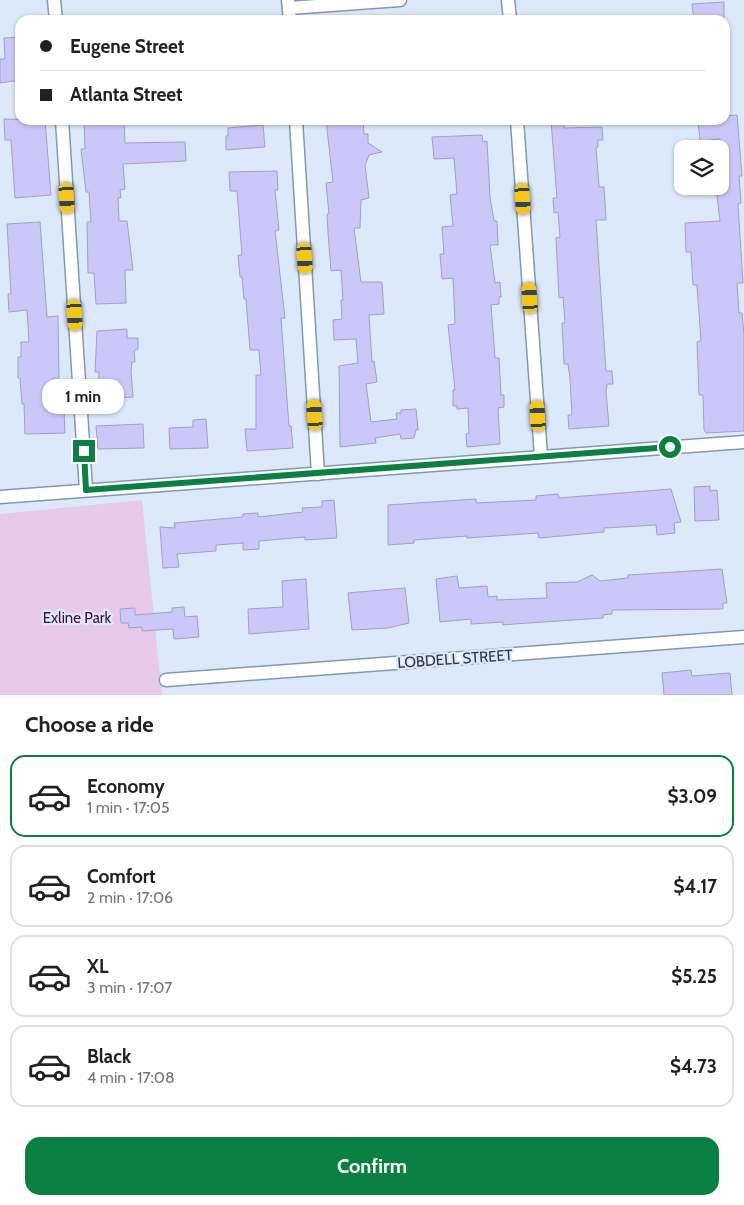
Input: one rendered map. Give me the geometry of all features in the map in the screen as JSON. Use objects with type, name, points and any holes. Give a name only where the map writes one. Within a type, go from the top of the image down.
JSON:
[{"type":"street","points":[[54,0],[56,15]]},
{"type":"street","points":[[289,9],[400,0]]},
{"type":"street","points":[[508,0],[510,15]]},
{"type":"street","points":[[62,125],[86,490]]},
{"type":"street","points":[[296,125],[318,474]]},
{"type":"street","points":[[517,125],[542,456]]},
{"type":"street","points":[[0,497],[744,442]]},
{"type":"street","name":"LOBDELL STREET","points":[[166,680],[744,637]]},
{"type":"green space","name":"Exline Park","points":[[142,500],[162,695],[0,695],[0,514]]},
{"type":"building","points":[[724,2],[724,15],[693,15],[692,4]]},
{"type":"building","points":[[15,37],[15,81],[0,83],[0,59],[5,59],[4,38]]},
{"type":"building","points":[[737,115],[742,176],[739,176],[741,203],[738,204],[743,283],[737,283],[739,313],[742,313],[744,334],[744,431],[706,433],[704,430],[703,395],[699,395],[697,342],[701,341],[697,285],[693,285],[691,252],[686,252],[685,223],[720,221],[717,195],[729,195],[729,140],[700,140],[698,125],[730,125],[730,116]]},
{"type":"building","points":[[4,119],[15,119],[15,125],[45,125],[51,195],[15,198],[11,140],[5,140]]},
{"type":"building","points":[[84,125],[124,125],[125,143],[185,142],[186,161],[123,164],[125,189],[120,190],[121,198],[118,198],[119,221],[127,221],[133,270],[125,270],[126,303],[96,304],[94,273],[88,273],[87,222],[91,222],[89,192],[86,192],[81,149],[85,149]]},
{"type":"building","points":[[263,125],[265,147],[226,150],[228,128]]},
{"type":"building","points":[[327,125],[363,125],[364,134],[368,134],[368,143],[382,152],[369,155],[365,165],[369,198],[361,200],[360,228],[354,228],[361,282],[382,282],[384,314],[369,315],[372,362],[374,361],[377,382],[366,384],[371,422],[397,419],[396,413],[401,413],[401,410],[416,409],[418,430],[416,430],[414,438],[401,439],[400,434],[375,438],[376,443],[340,447],[339,366],[358,363],[356,339],[334,340],[333,320],[342,319],[341,300],[343,300],[341,270],[331,271],[326,183],[333,182]]},
{"type":"building","points":[[551,125],[564,125],[564,128],[602,127],[603,140],[598,140],[598,147],[596,147],[599,187],[604,187],[606,220],[596,220],[606,371],[612,371],[613,384],[607,384],[606,392],[609,426],[569,429],[568,415],[572,415],[570,378],[568,364],[564,364],[562,323],[565,323],[563,297],[559,298],[556,238],[560,237],[558,212],[554,213],[553,198],[557,198]]},
{"type":"building","points":[[482,135],[483,142],[487,141],[490,197],[494,221],[497,221],[498,245],[490,245],[495,283],[500,282],[501,297],[499,297],[499,304],[491,305],[495,358],[499,358],[501,395],[504,395],[504,407],[498,408],[500,444],[467,447],[466,434],[469,433],[468,408],[457,409],[457,406],[453,406],[453,390],[455,390],[448,325],[455,324],[453,278],[442,279],[440,254],[444,254],[442,227],[453,226],[450,195],[457,194],[454,158],[434,159],[432,137]]},
{"type":"building","points":[[277,171],[278,190],[275,190],[279,230],[275,231],[285,318],[281,318],[289,426],[291,426],[293,448],[247,451],[245,429],[256,429],[256,375],[261,375],[259,350],[250,350],[246,299],[244,299],[242,277],[240,277],[238,255],[242,255],[237,191],[230,191],[229,172]]},
{"type":"building","points":[[40,222],[47,317],[58,316],[59,378],[53,378],[55,410],[64,410],[65,433],[25,434],[24,404],[22,404],[20,378],[18,378],[18,357],[21,357],[21,342],[29,342],[27,310],[9,312],[8,294],[11,294],[7,224]]},
{"type":"building","points":[[127,329],[127,338],[138,338],[138,349],[134,351],[135,362],[132,362],[131,371],[133,397],[98,399],[99,372],[95,372],[97,331]]},
{"type":"building","points":[[206,419],[208,448],[170,449],[169,428],[193,427],[193,420]]},
{"type":"building","points":[[143,424],[144,448],[98,449],[96,426]]},
{"type":"building","points":[[710,486],[710,491],[717,490],[719,520],[695,521],[694,487]]},
{"type":"building","points":[[671,489],[681,522],[674,523],[675,533],[657,535],[656,525],[604,528],[604,532],[539,538],[538,533],[467,538],[467,536],[414,540],[414,543],[388,545],[388,505],[476,499],[476,503],[536,500],[536,496],[558,494],[559,498]]},
{"type":"building","points":[[334,500],[337,538],[305,540],[305,537],[259,541],[259,549],[243,550],[243,543],[216,545],[216,551],[177,554],[179,567],[163,568],[160,527],[175,528],[174,523],[243,517],[243,514],[258,513],[258,517],[303,512],[302,508],[322,507],[322,501]]},
{"type":"building","points":[[722,569],[727,603],[723,603],[723,609],[612,610],[612,614],[603,615],[603,618],[503,625],[503,622],[471,624],[471,619],[440,622],[436,579],[457,576],[459,588],[487,586],[488,597],[497,596],[497,600],[547,598],[546,583],[577,582],[592,575],[600,581],[628,578],[628,575]]},
{"type":"building","points":[[306,579],[309,629],[249,634],[248,609],[283,607],[282,581]]},
{"type":"building","points":[[405,588],[409,623],[388,628],[352,630],[348,593]]},
{"type":"building","points":[[184,607],[185,617],[197,616],[199,637],[174,639],[173,629],[142,631],[142,627],[129,628],[128,623],[121,623],[120,609],[135,608],[135,615],[172,612],[172,608]]},
{"type":"building","points":[[691,670],[692,676],[730,673],[732,695],[664,695],[662,673]]},
{"type":"route","points":[[84,451],[86,490],[670,447]]}]
